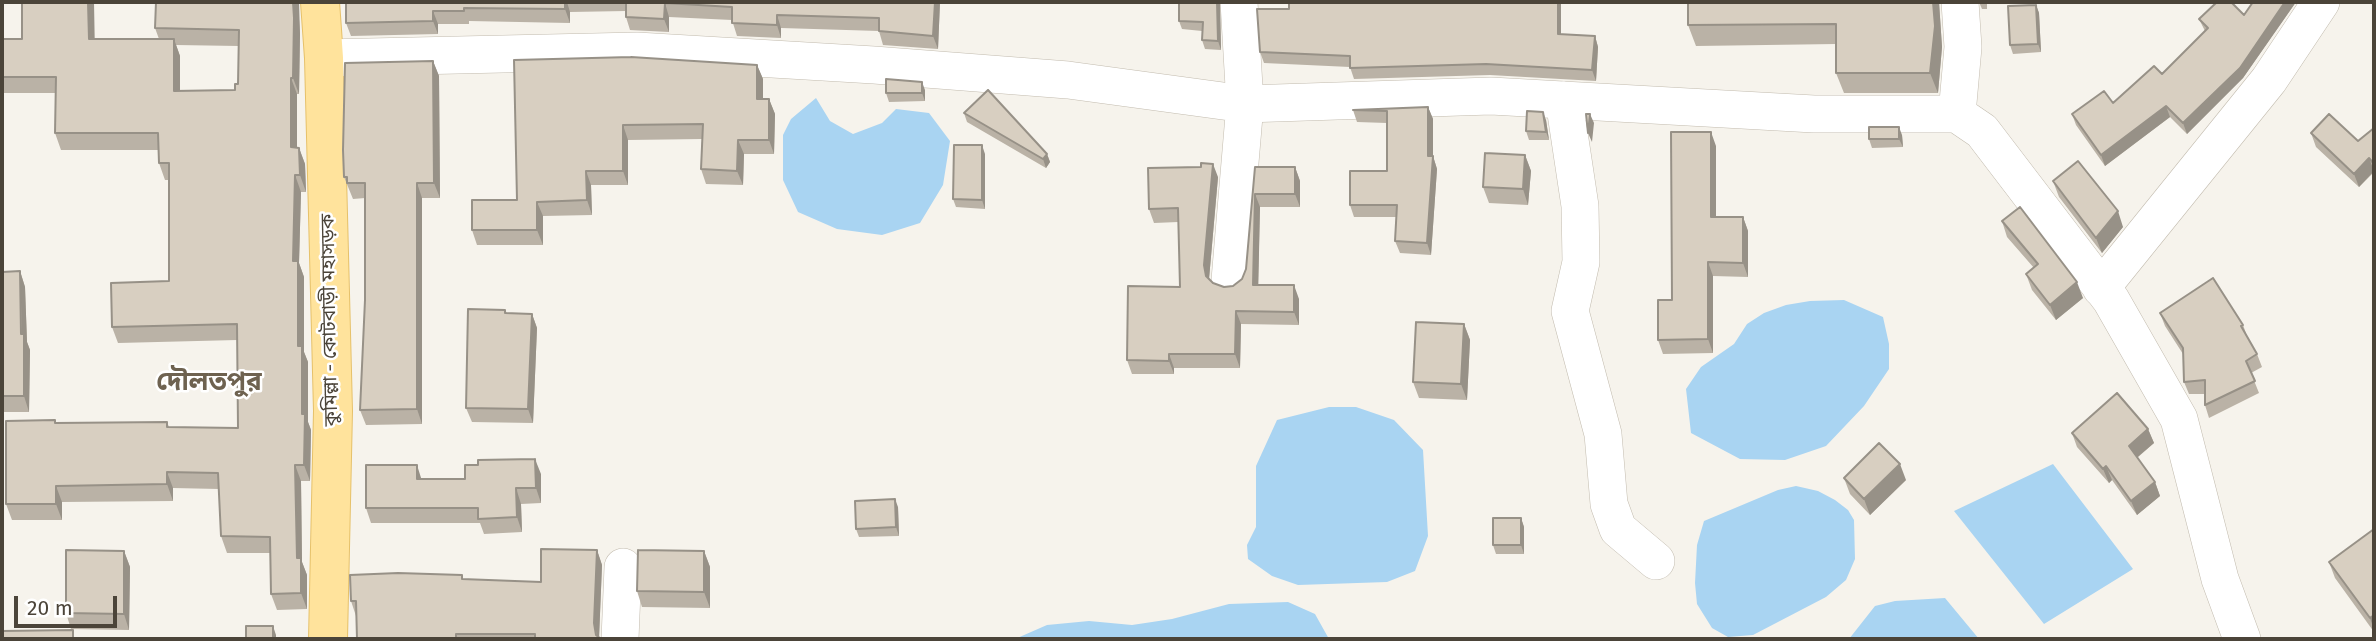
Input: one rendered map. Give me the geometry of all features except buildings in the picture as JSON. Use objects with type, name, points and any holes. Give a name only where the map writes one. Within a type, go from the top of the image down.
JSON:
[{"type":"main road","name":"কুমিল্লা - কোটবাড়ী মহাসড়ক","points":[[320,2],[324,58],[333,411],[328,639]]},
{"type":"street","points":[[1230,280],[1245,104],[1239,2]]},
{"type":"street","points":[[1957,114],[1964,47],[1960,2]]},
{"type":"street","points":[[2101,288],[2269,80],[2321,2]]},
{"type":"street","points":[[324,58],[637,51],[1068,80],[1245,104],[1491,96],[1814,114],[1957,114],[1982,131],[2111,300],[2179,419],[2220,579],[2242,639]]},
{"type":"street","points":[[1564,100],[1580,206],[1581,262],[1570,312],[1603,434],[1609,504],[1618,530],[1656,561]]},
{"type":"street","points":[[620,639],[623,567]]},
{"type":"water","points":[[816,98],[830,121],[853,134],[882,123],[896,109],[929,113],[950,141],[943,185],[920,223],[882,235],[837,229],[798,212],[783,180],[783,135],[791,119]]},
{"type":"water","points":[[1844,300],[1883,317],[1889,344],[1889,369],[1864,406],[1826,446],[1785,460],[1740,459],[1691,433],[1686,389],[1701,367],[1734,344],[1747,324],[1764,313],[1786,305]]},
{"type":"water","points":[[1329,407],[1356,407],[1394,420],[1423,450],[1428,536],[1415,571],[1387,582],[1298,585],[1272,576],[1248,559],[1247,545],[1256,527],[1256,466],[1277,420]]},
{"type":"water","points":[[2053,464],[2133,569],[2044,624],[1954,511]]},
{"type":"water","points":[[1796,486],[1818,491],[1835,500],[1848,510],[1854,520],[1855,559],[1846,580],[1826,597],[1753,635],[1728,637],[1712,628],[1697,604],[1697,545],[1704,521],[1778,490]]},
{"type":"water","points":[[1945,598],[1979,639],[1849,639],[1875,606],[1895,601]]},
{"type":"water","points":[[1288,602],[1315,614],[1329,639],[1015,639],[1047,625],[1089,621],[1132,625],[1172,619],[1229,604]]},
{"type":"district","name":"দৌলতপুর","points":[[209,383]]}]
